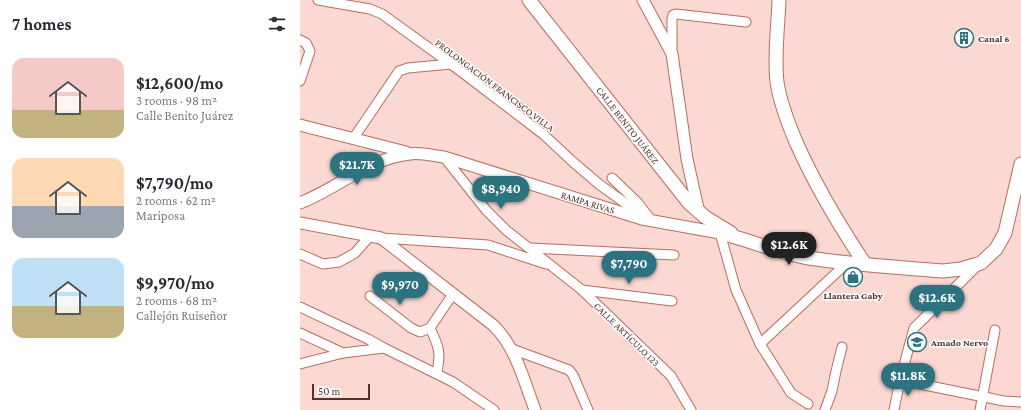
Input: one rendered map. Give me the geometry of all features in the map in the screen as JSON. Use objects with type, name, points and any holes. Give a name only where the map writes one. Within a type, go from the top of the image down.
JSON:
[{"type":"main road","name":"CALLE BENITO JUÁREZ","points":[[529,0],[689,203],[699,213],[738,237]]},
{"type":"main road","points":[[779,0],[776,68],[777,84],[787,120],[803,158],[820,191],[865,264]]},
{"type":"main road","name":"CALLE BENITO JUÁREZ","points":[[720,232],[761,246],[808,258],[943,271],[961,270],[981,263],[996,249],[1005,233],[1021,164]]},
{"type":"street","name":"PROLONGACIÓN FRANCISCO VILLA","points":[[318,0],[376,11],[382,14],[543,134],[573,162],[646,220]]},
{"type":"street","points":[[643,0],[672,54]]},
{"type":"street","points":[[699,213],[687,159],[672,54],[672,19],[676,14],[746,22]]},
{"type":"street","points":[[300,40],[309,46],[310,51],[300,82]]},
{"type":"street","points":[[353,139],[399,71],[408,68],[451,64]]},
{"type":"street","points":[[300,125],[410,154]]},
{"type":"street","points":[[300,203],[378,162],[393,157],[410,154]]},
{"type":"street","name":"RAMPA RIVAS","points":[[410,154],[444,157],[646,220],[720,232]]},
{"type":"street","name":"CALLE ARTÍCULO 123","points":[[444,157],[486,210],[506,230],[582,290],[671,376],[690,410]]},
{"type":"street","points":[[612,178],[638,203],[646,220]]},
{"type":"street","points":[[300,223],[375,237],[493,325],[499,330],[512,349],[535,410]]},
{"type":"street","points":[[720,232],[736,290],[760,344],[792,393],[808,404]]},
{"type":"street","points":[[300,254],[323,264],[339,262],[355,253],[375,237]]},
{"type":"street","name":"CALLE ARTÍCULO 123","points":[[375,237],[488,246],[553,266]]},
{"type":"street","points":[[530,248],[674,255]]},
{"type":"street","points":[[760,344],[848,262]]},
{"type":"street","points":[[894,410],[900,380],[914,328],[981,263]]},
{"type":"street","points":[[582,290],[672,301]]},
{"type":"street","points":[[370,296],[411,328],[420,332],[430,328],[453,294]]},
{"type":"street","points":[[300,307],[437,373],[494,410]]},
{"type":"street","points":[[430,328],[438,347],[440,358],[437,373]]},
{"type":"street","points":[[980,410],[995,330]]},
{"type":"street","points":[[300,333],[343,353]]},
{"type":"street","points":[[825,410],[832,390],[842,347]]},
{"type":"street","points":[[300,364],[343,353],[384,348]]},
{"type":"street","points":[[512,349],[569,370],[574,375],[588,410]]},
{"type":"street","points":[[900,380],[1004,401],[1021,402]]},
{"type":"place","name":"Canal 6","points":[[964,38]]},
{"type":"place","name":"Llantera Gaby","points":[[853,277]]},
{"type":"place","name":"Amado Nervo","points":[[917,342]]}]
